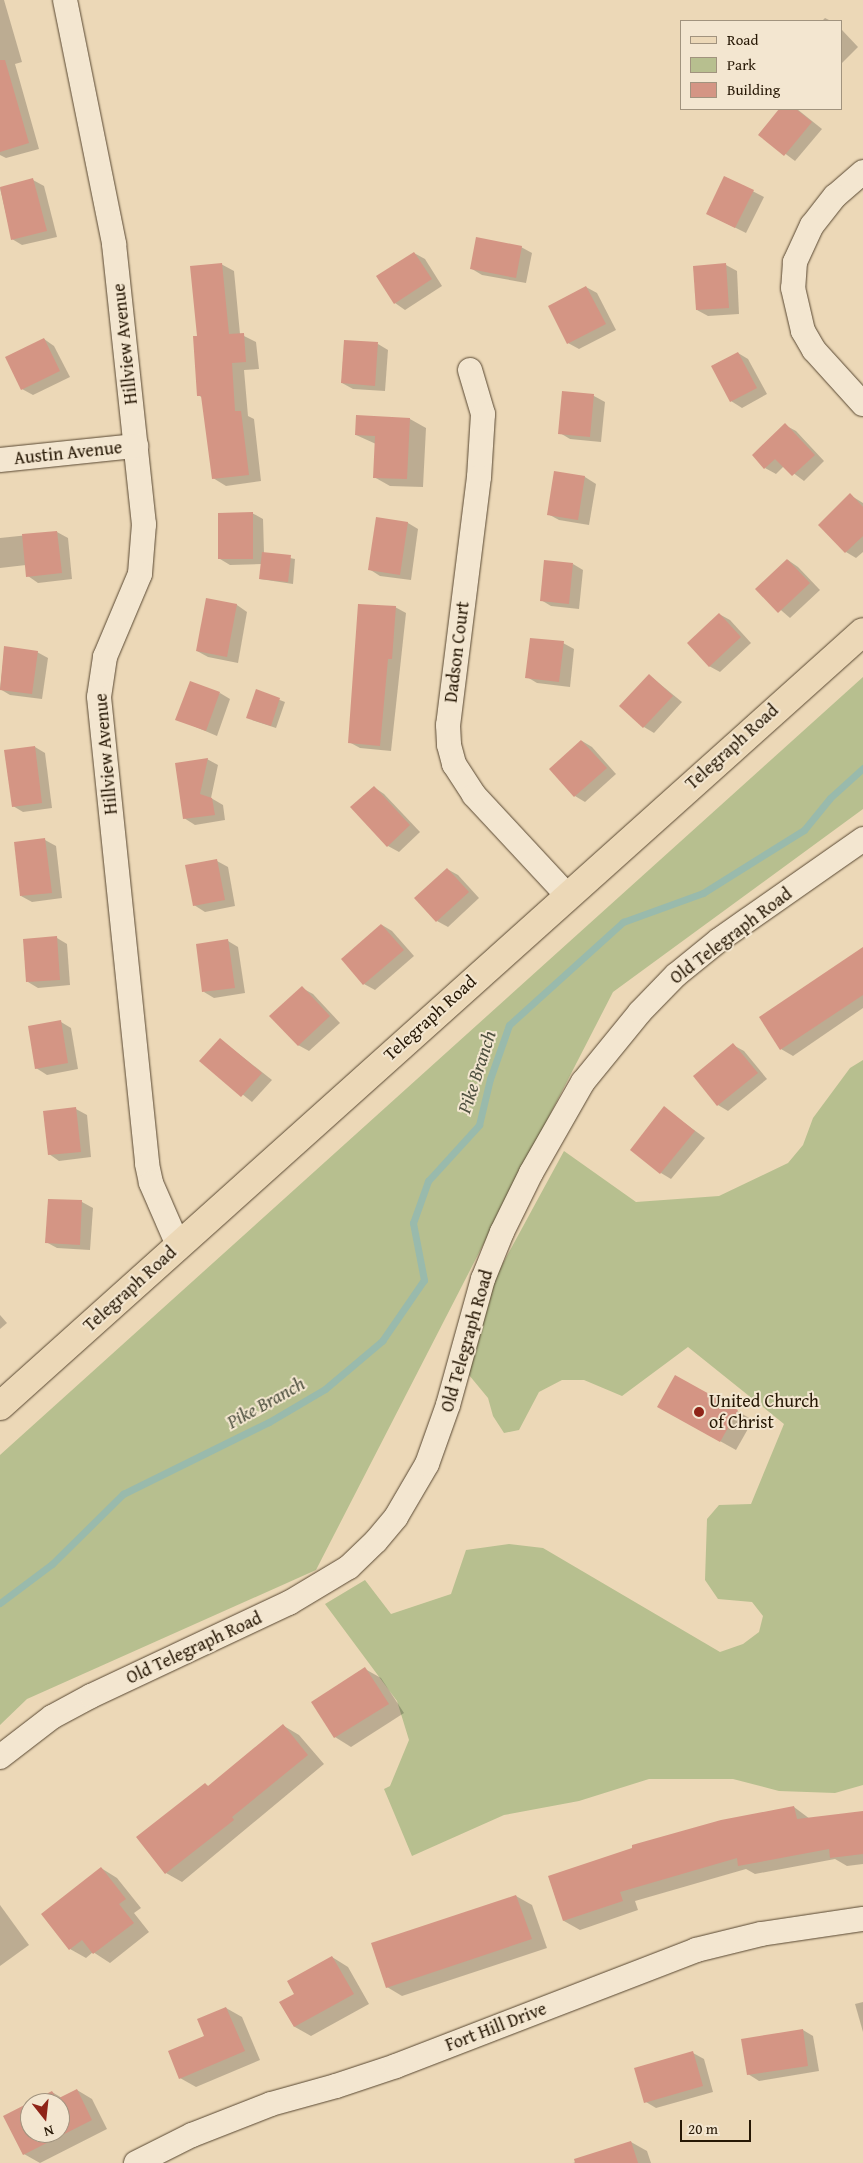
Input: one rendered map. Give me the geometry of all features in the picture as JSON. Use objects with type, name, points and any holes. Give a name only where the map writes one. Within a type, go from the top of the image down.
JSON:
[{"type":"main road","name":"Telegraph Road","points":[[0,1406],[567,895],[863,632]]},
{"type":"street","name":"Hillview Avenue","points":[[65,0],[114,244],[144,524],[140,574],[105,657],[99,697],[147,1164],[151,1183],[178,1245]]},
{"type":"street","points":[[863,172],[835,196],[812,225],[795,262],[793,288],[802,331],[814,350],[863,404]]},
{"type":"street","name":"Dadson Court","points":[[470,370],[484,414],[479,477],[448,724],[449,745],[454,764],[468,789],[567,895]]},
{"type":"street","name":"Austin Avenue","points":[[0,460],[136,446]]},
{"type":"street","name":"Old Telegraph Road","points":[[0,1756],[52,1717],[91,1696],[289,1604],[349,1567],[376,1541],[401,1510],[428,1464],[448,1405],[483,1279],[502,1232],[535,1165],[584,1082],[640,1012],[676,975],[719,940],[863,839]]},
{"type":"street","name":"Fort Hill Drive","points":[[136,2163],[192,2135],[271,2104],[336,2086],[396,2066],[696,1950],[761,1934],[863,1919]]},
{"type":"green space","points":[[863,677],[863,809],[613,992],[316,1570],[27,1699],[0,1725],[0,1455]]},
{"type":"green space","points":[[863,1060],[863,1785],[835,1793],[779,1791],[733,1779],[649,1779],[579,1801],[504,1815],[412,1856],[384,1789],[390,1786],[409,1740],[397,1701],[325,1604],[365,1580],[391,1614],[451,1594],[466,1550],[509,1544],[543,1548],[720,1652],[743,1644],[759,1632],[763,1616],[752,1602],[718,1599],[705,1580],[707,1519],[719,1505],[751,1504],[784,1424],[688,1347],[622,1396],[584,1380],[562,1380],[539,1392],[519,1430],[504,1433],[493,1416],[488,1398],[469,1375],[489,1289],[564,1151],[636,1202],[719,1196],[788,1163],[803,1145],[813,1118],[850,1068]]},
{"type":"building","points":[[0,60],[5,60],[29,143],[0,152]]},
{"type":"building","points":[[778,110],[797,110],[812,122],[784,156],[758,135]]},
{"type":"building","points":[[724,176],[754,190],[735,228],[706,214]]},
{"type":"building","points":[[33,178],[47,231],[11,240],[0,187]]},
{"type":"building","points":[[476,237],[522,246],[516,278],[470,269]]},
{"type":"building","points":[[414,252],[432,279],[394,304],[376,276]]},
{"type":"building","points":[[222,263],[229,334],[244,333],[246,362],[232,363],[235,411],[241,411],[249,475],[212,479],[201,396],[197,396],[193,336],[197,336],[190,266]]},
{"type":"building","points":[[726,263],[729,308],[696,310],[693,266]]},
{"type":"building","points":[[586,286],[606,324],[567,344],[548,306]]},
{"type":"building","points":[[44,338],[60,371],[21,390],[5,357]]},
{"type":"building","points":[[344,340],[378,342],[375,386],[341,383]]},
{"type":"building","points":[[738,352],[757,388],[730,402],[711,366]]},
{"type":"building","points":[[562,391],[594,394],[590,437],[558,434]]},
{"type":"building","points":[[356,415],[410,418],[407,479],[373,478],[375,436],[355,435]]},
{"type":"building","points":[[785,423],[815,455],[792,476],[775,459],[764,469],[752,455]]},
{"type":"building","points":[[554,471],[585,476],[578,520],[547,515]]},
{"type":"building","points":[[850,493],[863,507],[863,536],[845,553],[818,525]]},
{"type":"building","points":[[253,512],[253,559],[218,559],[218,513]]},
{"type":"building","points":[[376,517],[408,522],[400,575],[368,570]]},
{"type":"building","points":[[57,531],[62,573],[26,577],[22,534]]},
{"type":"building","points":[[262,552],[291,555],[288,582],[259,579]]},
{"type":"building","points":[[787,559],[810,583],[778,613],[755,589]]},
{"type":"building","points":[[544,560],[573,563],[569,604],[540,601]]},
{"type":"building","points":[[206,598],[237,604],[227,657],[196,651]]},
{"type":"building","points":[[358,604],[396,606],[392,659],[388,659],[380,746],[348,743]]},
{"type":"building","points":[[719,613],[741,637],[709,667],[687,643]]},
{"type":"building","points":[[530,638],[564,641],[559,682],[525,678]]},
{"type":"building","points":[[4,646],[38,651],[32,694],[0,690]]},
{"type":"building","points":[[649,674],[673,696],[643,728],[619,706]]},
{"type":"building","points":[[190,681],[220,692],[206,731],[175,720]]},
{"type":"building","points":[[256,689],[280,698],[271,726],[246,718]]},
{"type":"building","points":[[581,740],[607,768],[574,797],[549,769]]},
{"type":"building","points":[[35,746],[42,803],[12,807],[4,750]]},
{"type":"building","points":[[208,758],[200,794],[212,798],[215,815],[183,819],[175,763]]},
{"type":"building","points":[[374,786],[410,825],[387,847],[350,807]]},
{"type":"building","points":[[45,838],[52,893],[20,896],[14,842]]},
{"type":"building","points":[[217,859],[225,900],[193,906],[185,865]]},
{"type":"building","points":[[447,868],[469,892],[436,922],[414,898]]},
{"type":"building","points":[[381,924],[404,950],[363,985],[341,959]]},
{"type":"building","points":[[57,936],[60,980],[26,982],[23,939]]},
{"type":"building","points":[[228,939],[235,988],[202,992],[196,944]]},
{"type":"building","points":[[863,947],[863,995],[780,1050],[759,1017]]},
{"type":"building","points":[[302,986],[330,1016],[298,1046],[269,1016]]},
{"type":"building","points":[[61,1020],[68,1063],[35,1069],[28,1026]]},
{"type":"building","points":[[220,1038],[262,1073],[241,1097],[199,1061]]},
{"type":"building","points":[[733,1043],[758,1073],[717,1106],[693,1076]]},
{"type":"building","points":[[664,1106],[695,1131],[660,1174],[630,1150]]},
{"type":"building","points":[[76,1107],[81,1152],[48,1155],[43,1111]]},
{"type":"building","points":[[48,1199],[82,1200],[80,1245],[45,1243]]},
{"type":"building","points":[[675,1375],[738,1410],[720,1442],[657,1407]]},
{"type":"building","points":[[365,1667],[389,1704],[334,1738],[311,1702]]},
{"type":"building","points":[[283,1724],[308,1755],[232,1817],[234,1820],[165,1874],[136,1837],[205,1783],[208,1786]]},
{"type":"building","points":[[794,1806],[797,1819],[863,1811],[863,1854],[830,1858],[829,1849],[738,1866],[737,1858],[620,1892],[623,1901],[563,1921],[548,1876],[632,1848],[632,1845],[721,1820]]},
{"type":"building","points":[[101,1867],[126,1899],[119,1904],[134,1923],[93,1954],[82,1940],[69,1950],[41,1914]]},
{"type":"building","points":[[516,1895],[532,1939],[386,1988],[371,1943]]},
{"type":"building","points":[[332,1956],[354,1994],[294,2027],[279,2002],[294,1994],[287,1981]]},
{"type":"building","points":[[226,2007],[245,2051],[179,2079],[168,2051],[204,2036],[197,2019]]},
{"type":"building","points":[[803,2029],[808,2066],[747,2075],[741,2039]]},
{"type":"building","points":[[693,2051],[703,2086],[644,2103],[634,2068]]},
{"type":"building","points":[[77,2089],[92,2120],[70,2131],[69,2093]]},
{"type":"building","points":[[20,2107],[20,2143],[47,2143],[23,2155],[3,2116]]},
{"type":"building","points":[[631,2141],[638,2163],[575,2163],[574,2159]]},
{"type":"waterway","name":"Pike Branch","points":[[0,1603],[52,1564],[123,1494],[269,1422],[325,1389],[382,1341],[424,1280],[413,1223],[428,1181],[479,1125],[490,1079],[509,1025],[623,922],[703,893],[804,830],[830,798],[863,768]]},
{"type":"place","name":"United Church of Christ","points":[[699,1412]]}]
